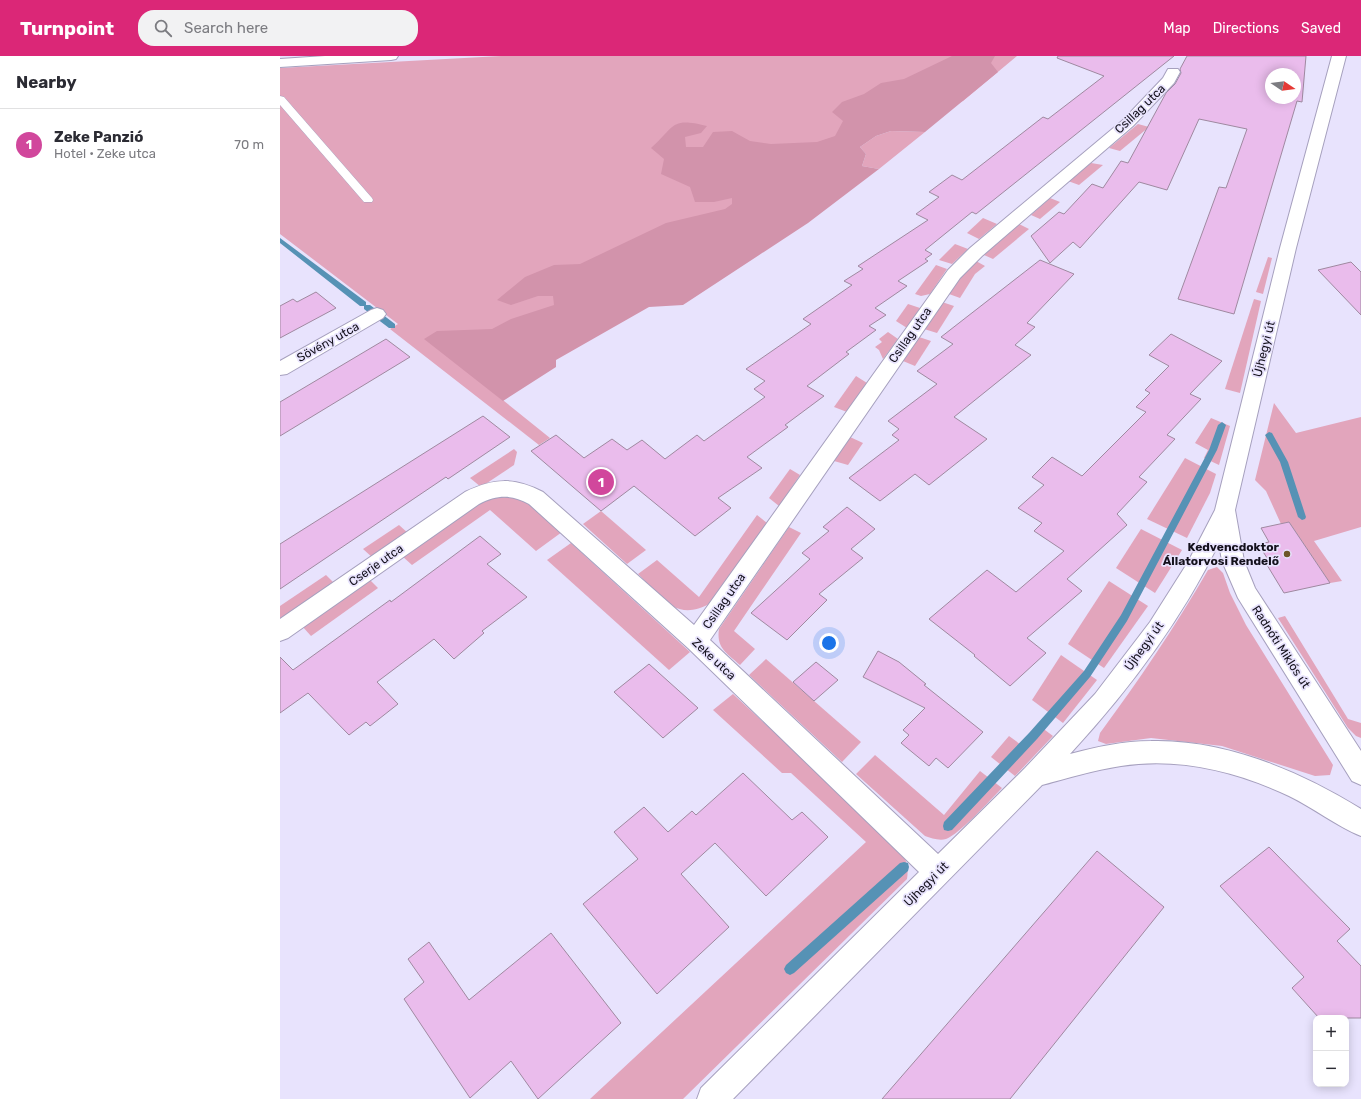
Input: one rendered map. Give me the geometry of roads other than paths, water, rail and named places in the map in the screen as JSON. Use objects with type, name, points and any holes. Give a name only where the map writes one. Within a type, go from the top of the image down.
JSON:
[{"type":"street","points":[[280,63],[391,56]]},
{"type":"street","name":"Újhegyi út","points":[[712,1099],[1034,776],[1103,701],[1158,629],[1196,568],[1225,510],[1287,255],[1339,56]]},
{"type":"street","name":"Csillag utca","points":[[696,641],[954,274],[976,252],[1128,123],[1169,80],[1173,72]]},
{"type":"street","name":"Sövény utca","points":[[280,369],[377,314]]},
{"type":"street","name":"Zeke utca","points":[[472,498],[485,491],[501,488],[524,491],[536,498],[696,641],[938,872]]},
{"type":"street","name":"Cserje utca","points":[[280,632],[472,498]]},
{"type":"street","name":"Radnóti Miklós út","points":[[1225,510],[1233,561],[1246,592],[1359,764]]},
{"type":"street","points":[[1034,776],[1077,764],[1125,755],[1152,752],[1183,754],[1219,760],[1270,776],[1318,798],[1361,824]]},
{"type":"lane","points":[[280,99],[368,200]]},
{"type":"waterway","points":[[280,240],[363,304]]},
{"type":"waterway","points":[[367,307],[392,326]]},
{"type":"waterway","points":[[948,826],[1033,736],[1087,674],[1124,618],[1213,450],[1222,425]]},
{"type":"waterway","points":[[1269,435],[1284,462],[1302,517]]},
{"type":"waterway","points":[[790,969],[904,867]]},
{"type":"place","name":"Zeke Panzió","points":[[601,482]]},
{"type":"place","name":"Kedvencdoktor Állatorvosi Rendelő","points":[[1287,554]]}]
